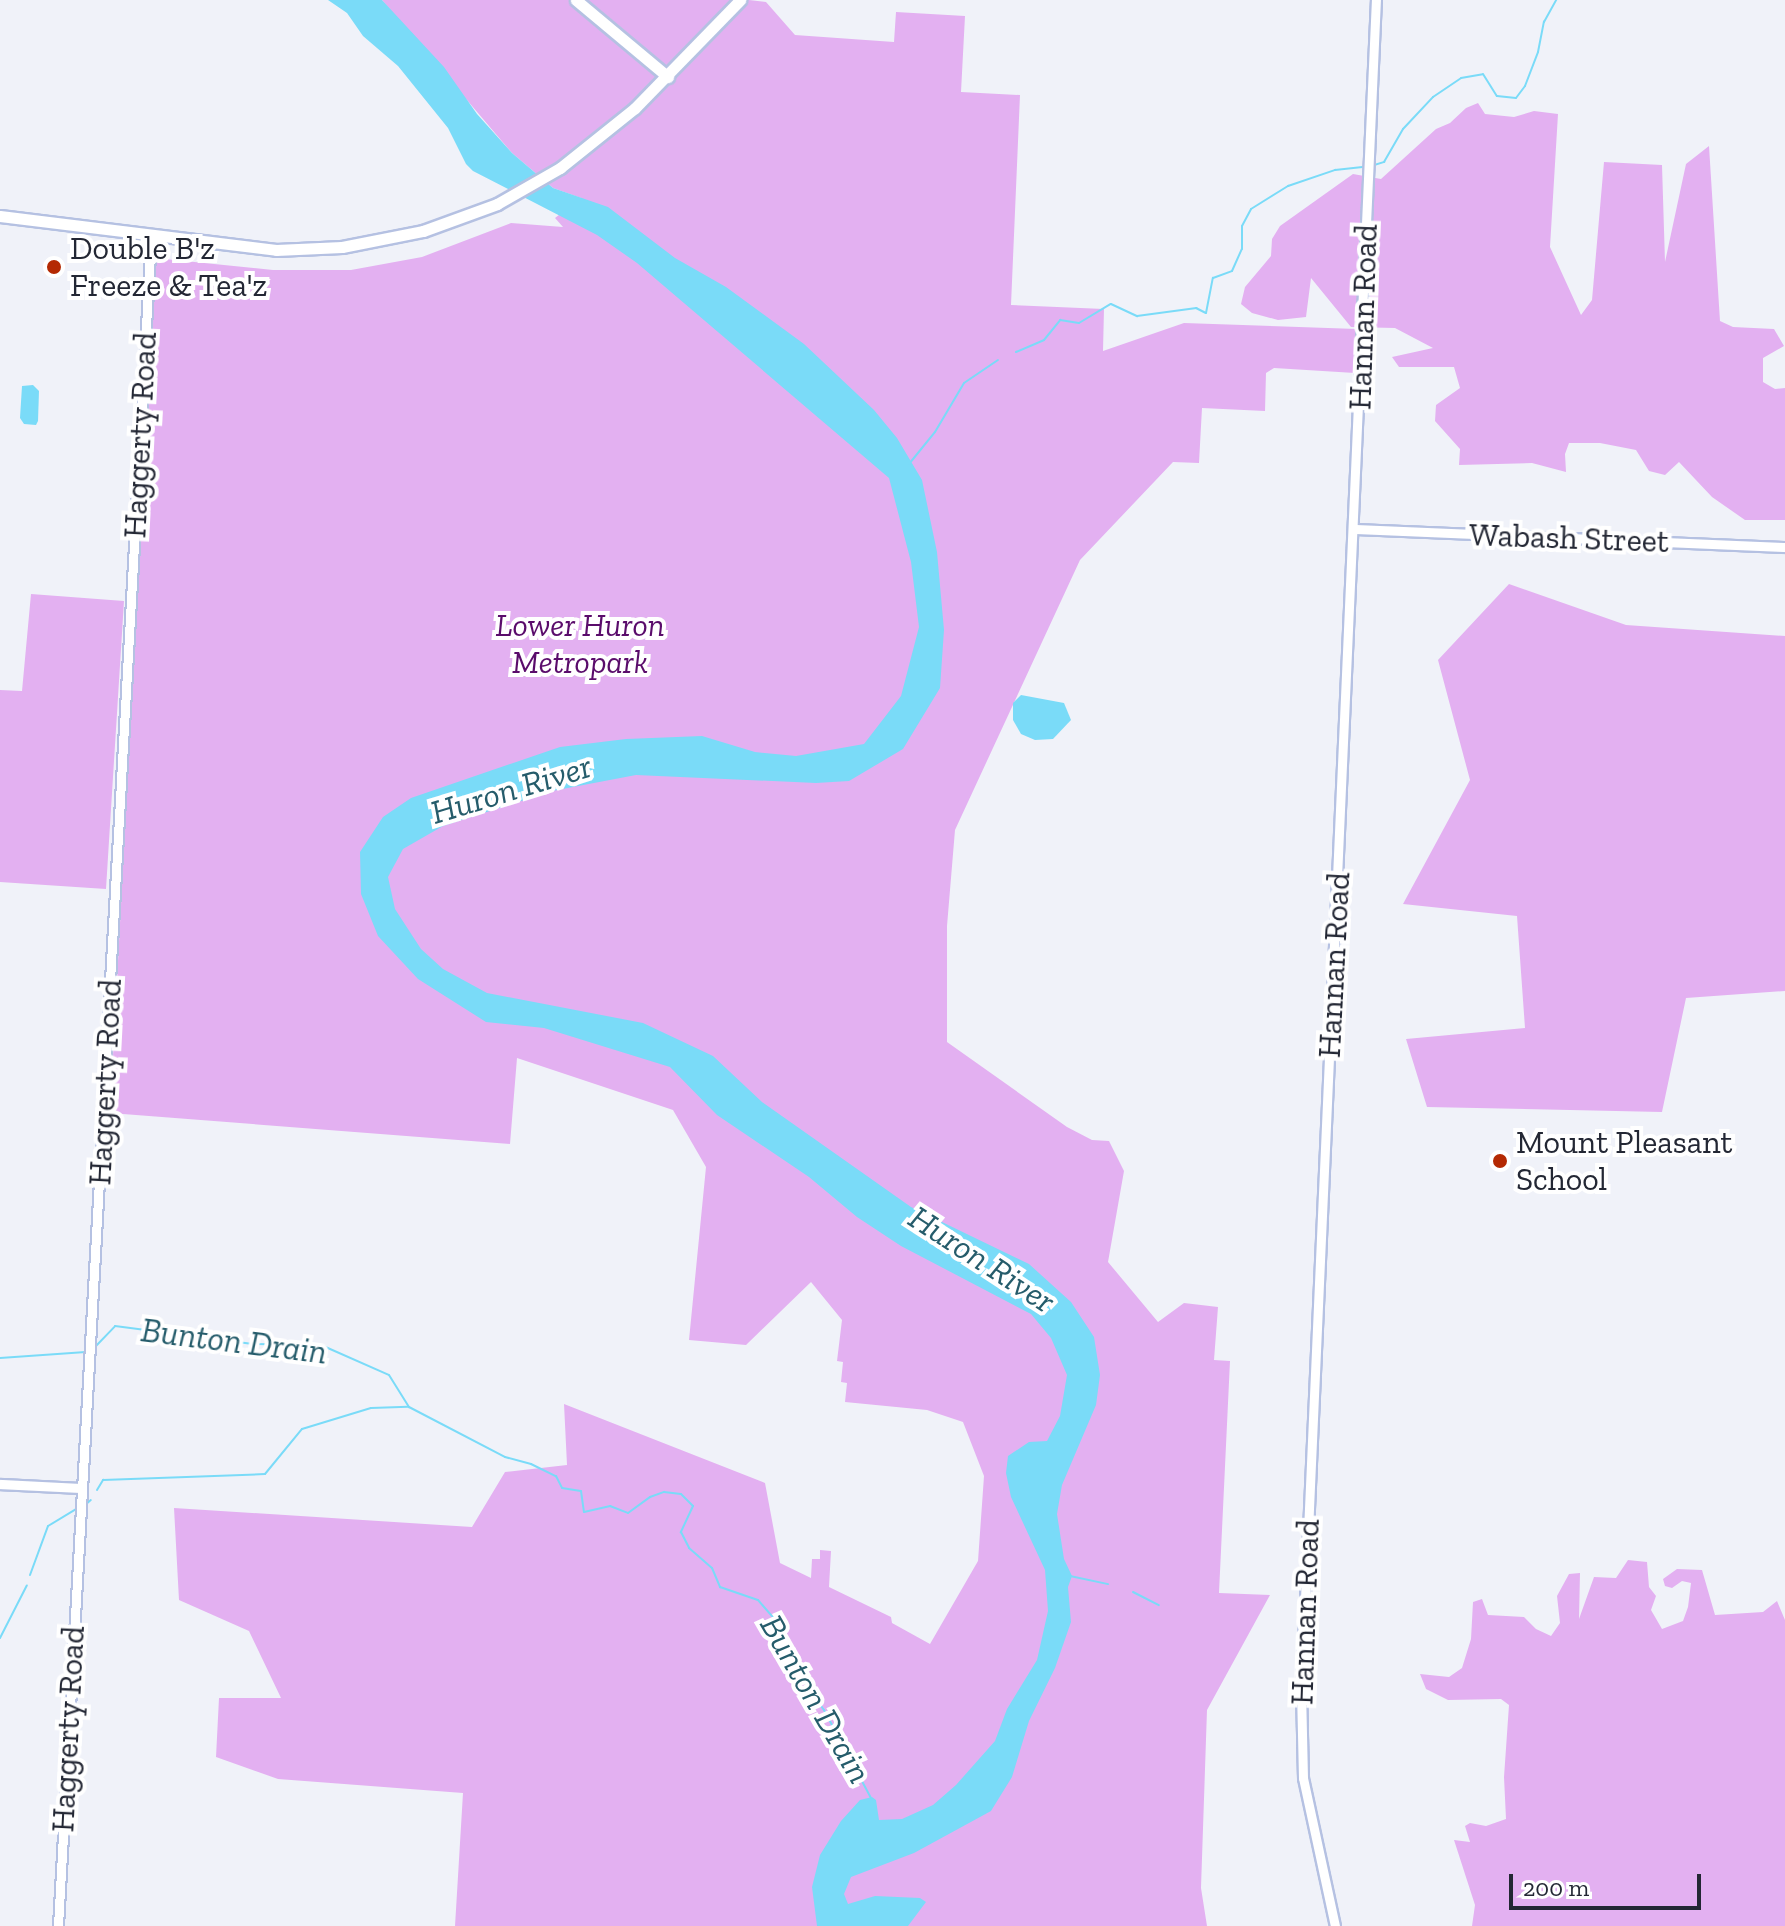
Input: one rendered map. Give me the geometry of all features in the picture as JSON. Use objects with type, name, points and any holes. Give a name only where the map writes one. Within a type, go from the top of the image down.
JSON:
[{"type":"main road","points":[[576,0],[668,77]]},
{"type":"main road","points":[[0,216],[247,249],[342,247],[423,231],[497,204],[560,168],[618,124],[668,77],[740,0]]},
{"type":"street","name":"Hannan Road","points":[[1335,1926],[1303,1778],[1301,1689],[1376,0]]},
{"type":"street","name":"Haggerty Road","points":[[58,1926],[151,237]]},
{"type":"street","name":"Wabash Street","points":[[1354,529],[1785,547]]},
{"type":"street","points":[[0,1484],[81,1488]]},
{"type":"green space","name":"Lower Huron Metropark","points":[[382,0],[749,0],[766,2],[795,35],[894,42],[896,12],[965,16],[961,92],[1020,95],[1011,305],[1104,309],[1103,351],[1184,323],[1357,329],[1355,373],[1274,368],[1266,373],[1265,411],[1202,408],[1199,463],[1173,462],[1080,560],[955,830],[947,926],[947,1042],[1067,1127],[1092,1140],[1109,1141],[1124,1171],[1108,1262],[1158,1322],[1184,1303],[1218,1307],[1214,1360],[1230,1361],[1219,1593],[1270,1595],[1207,1710],[1201,1888],[1207,1926],[455,1926],[463,1793],[278,1779],[216,1757],[219,1698],[281,1698],[249,1631],[179,1600],[174,1508],[472,1527],[505,1472],[567,1465],[564,1404],[765,1483],[780,1563],[811,1578],[812,1559],[820,1559],[820,1550],[831,1551],[829,1587],[891,1617],[892,1623],[930,1644],[978,1561],[984,1476],[963,1422],[927,1410],[845,1402],[847,1383],[841,1382],[843,1362],[837,1361],[842,1320],[811,1282],[746,1345],[689,1340],[706,1167],[673,1110],[517,1058],[510,1144],[110,1113],[155,258],[273,270],[351,270],[422,257],[511,223],[563,227],[555,218],[581,198],[553,188],[512,153]]},
{"type":"green space","points":[[1478,103],[1485,114],[1514,117],[1534,111],[1558,114],[1550,247],[1581,315],[1592,300],[1604,162],[1662,165],[1665,262],[1686,164],[1709,146],[1720,321],[1733,327],[1774,329],[1784,346],[1763,358],[1763,382],[1775,389],[1785,388],[1785,520],[1745,520],[1712,497],[1679,462],[1665,475],[1649,471],[1636,450],[1600,443],[1569,443],[1565,454],[1566,472],[1532,463],[1459,465],[1460,449],[1435,421],[1436,405],[1460,388],[1454,367],[1399,367],[1392,357],[1433,348],[1395,328],[1351,327],[1311,278],[1306,317],[1278,320],[1252,313],[1241,304],[1245,287],[1271,256],[1272,239],[1280,226],[1353,174],[1381,179],[1436,129]]},
{"type":"green space","points":[[1509,584],[1626,625],[1785,636],[1785,991],[1686,998],[1662,1112],[1427,1107],[1406,1039],[1525,1028],[1517,916],[1403,904],[1470,780],[1438,660]]},
{"type":"green space","points":[[31,594],[124,601],[106,889],[0,882],[0,690],[22,691]]},
{"type":"green space","points":[[1628,1560],[1647,1562],[1649,1587],[1656,1596],[1651,1610],[1662,1629],[1683,1621],[1688,1607],[1691,1583],[1682,1581],[1672,1588],[1665,1586],[1663,1579],[1677,1569],[1702,1570],[1715,1615],[1763,1612],[1777,1601],[1785,1620],[1785,1926],[1472,1926],[1475,1905],[1454,1840],[1470,1842],[1465,1826],[1470,1823],[1486,1826],[1506,1819],[1504,1777],[1509,1705],[1501,1699],[1448,1700],[1426,1689],[1420,1674],[1449,1677],[1462,1668],[1471,1639],[1473,1602],[1482,1599],[1488,1615],[1524,1617],[1536,1629],[1551,1636],[1560,1623],[1557,1596],[1569,1574],[1580,1573],[1579,1619],[1594,1577],[1616,1578]]},
{"type":"water","name":"Huron River","points":[[328,0],[382,0],[444,67],[477,114],[512,153],[553,188],[608,207],[675,258],[726,287],[804,344],[874,410],[897,438],[922,480],[937,552],[944,630],[940,688],[903,749],[849,781],[816,783],[636,775],[552,791],[443,826],[403,849],[388,877],[395,909],[421,949],[443,969],[487,993],[643,1023],[713,1056],[762,1102],[911,1207],[1029,1264],[1071,1302],[1094,1337],[1100,1375],[1096,1405],[1062,1485],[1057,1514],[1064,1559],[1072,1576],[1068,1587],[1071,1622],[1055,1668],[1029,1721],[1012,1777],[991,1811],[914,1853],[851,1877],[844,1894],[848,1904],[875,1896],[920,1898],[926,1902],[908,1926],[817,1926],[812,1887],[820,1855],[841,1821],[860,1800],[872,1797],[876,1800],[879,1820],[902,1819],[933,1805],[956,1785],[995,1741],[1007,1709],[1037,1660],[1048,1611],[1045,1570],[1011,1497],[1006,1473],[1008,1456],[1029,1442],[1047,1441],[1060,1416],[1067,1375],[1051,1338],[1031,1314],[901,1246],[857,1217],[809,1177],[717,1115],[670,1067],[544,1028],[486,1022],[418,979],[378,936],[361,894],[360,852],[383,817],[411,798],[560,747],[626,739],[702,736],[755,752],[796,756],[864,744],[901,696],[919,627],[911,562],[889,478],[637,263],[597,235],[473,171],[466,164],[448,128],[398,66],[363,36],[347,13]]},
{"type":"water","points":[[33,385],[39,391],[36,425],[24,424],[20,418],[22,386]]},
{"type":"water","points":[[1021,695],[1064,703],[1071,720],[1053,739],[1035,740],[1021,734],[1013,720],[1013,703]]},
{"type":"waterway","points":[[1371,166],[1384,162],[1403,129],[1433,97],[1461,78],[1483,74],[1497,96],[1516,98],[1525,86],[1538,52],[1544,22],[1556,0]]},
{"type":"waterway","points":[[1016,352],[1044,340],[1060,320],[1079,323],[1111,304],[1137,316],[1196,308],[1206,313],[1213,278],[1232,271],[1242,249],[1242,226],[1251,209],[1288,186],[1335,170],[1365,167]]},
{"type":"waterway","points":[[909,464],[935,432],[964,383],[998,360]]},
{"type":"waterway","name":"Bunton Drain","points":[[95,1347],[115,1326],[253,1344],[321,1345],[389,1375],[409,1407],[505,1457],[531,1464],[556,1476],[562,1488],[581,1491],[584,1512],[610,1506],[628,1513],[650,1497],[664,1492],[681,1494],[693,1506],[681,1532],[689,1548],[712,1568],[720,1587],[758,1600],[773,1617],[805,1683],[824,1710],[871,1798]]},
{"type":"waterway","name":"Bunton Drain","points":[[0,1358],[86,1352]]},
{"type":"waterway","points":[[97,1490],[103,1480],[265,1474],[302,1429],[371,1408],[408,1407]]},
{"type":"waterway","points":[[84,1506],[91,1500]]},
{"type":"waterway","points":[[30,1575],[48,1526],[78,1508]]},
{"type":"waterway","points":[[1070,1576],[1108,1584]]},
{"type":"waterway","points":[[0,1638],[27,1585]]},
{"type":"waterway","points":[[1133,1592],[1159,1605]]},
{"type":"place","name":"Double B'z Freeze & Tea'z","points":[[54,267]]},
{"type":"place","name":"Mount Pleasant School","points":[[1500,1161]]}]
